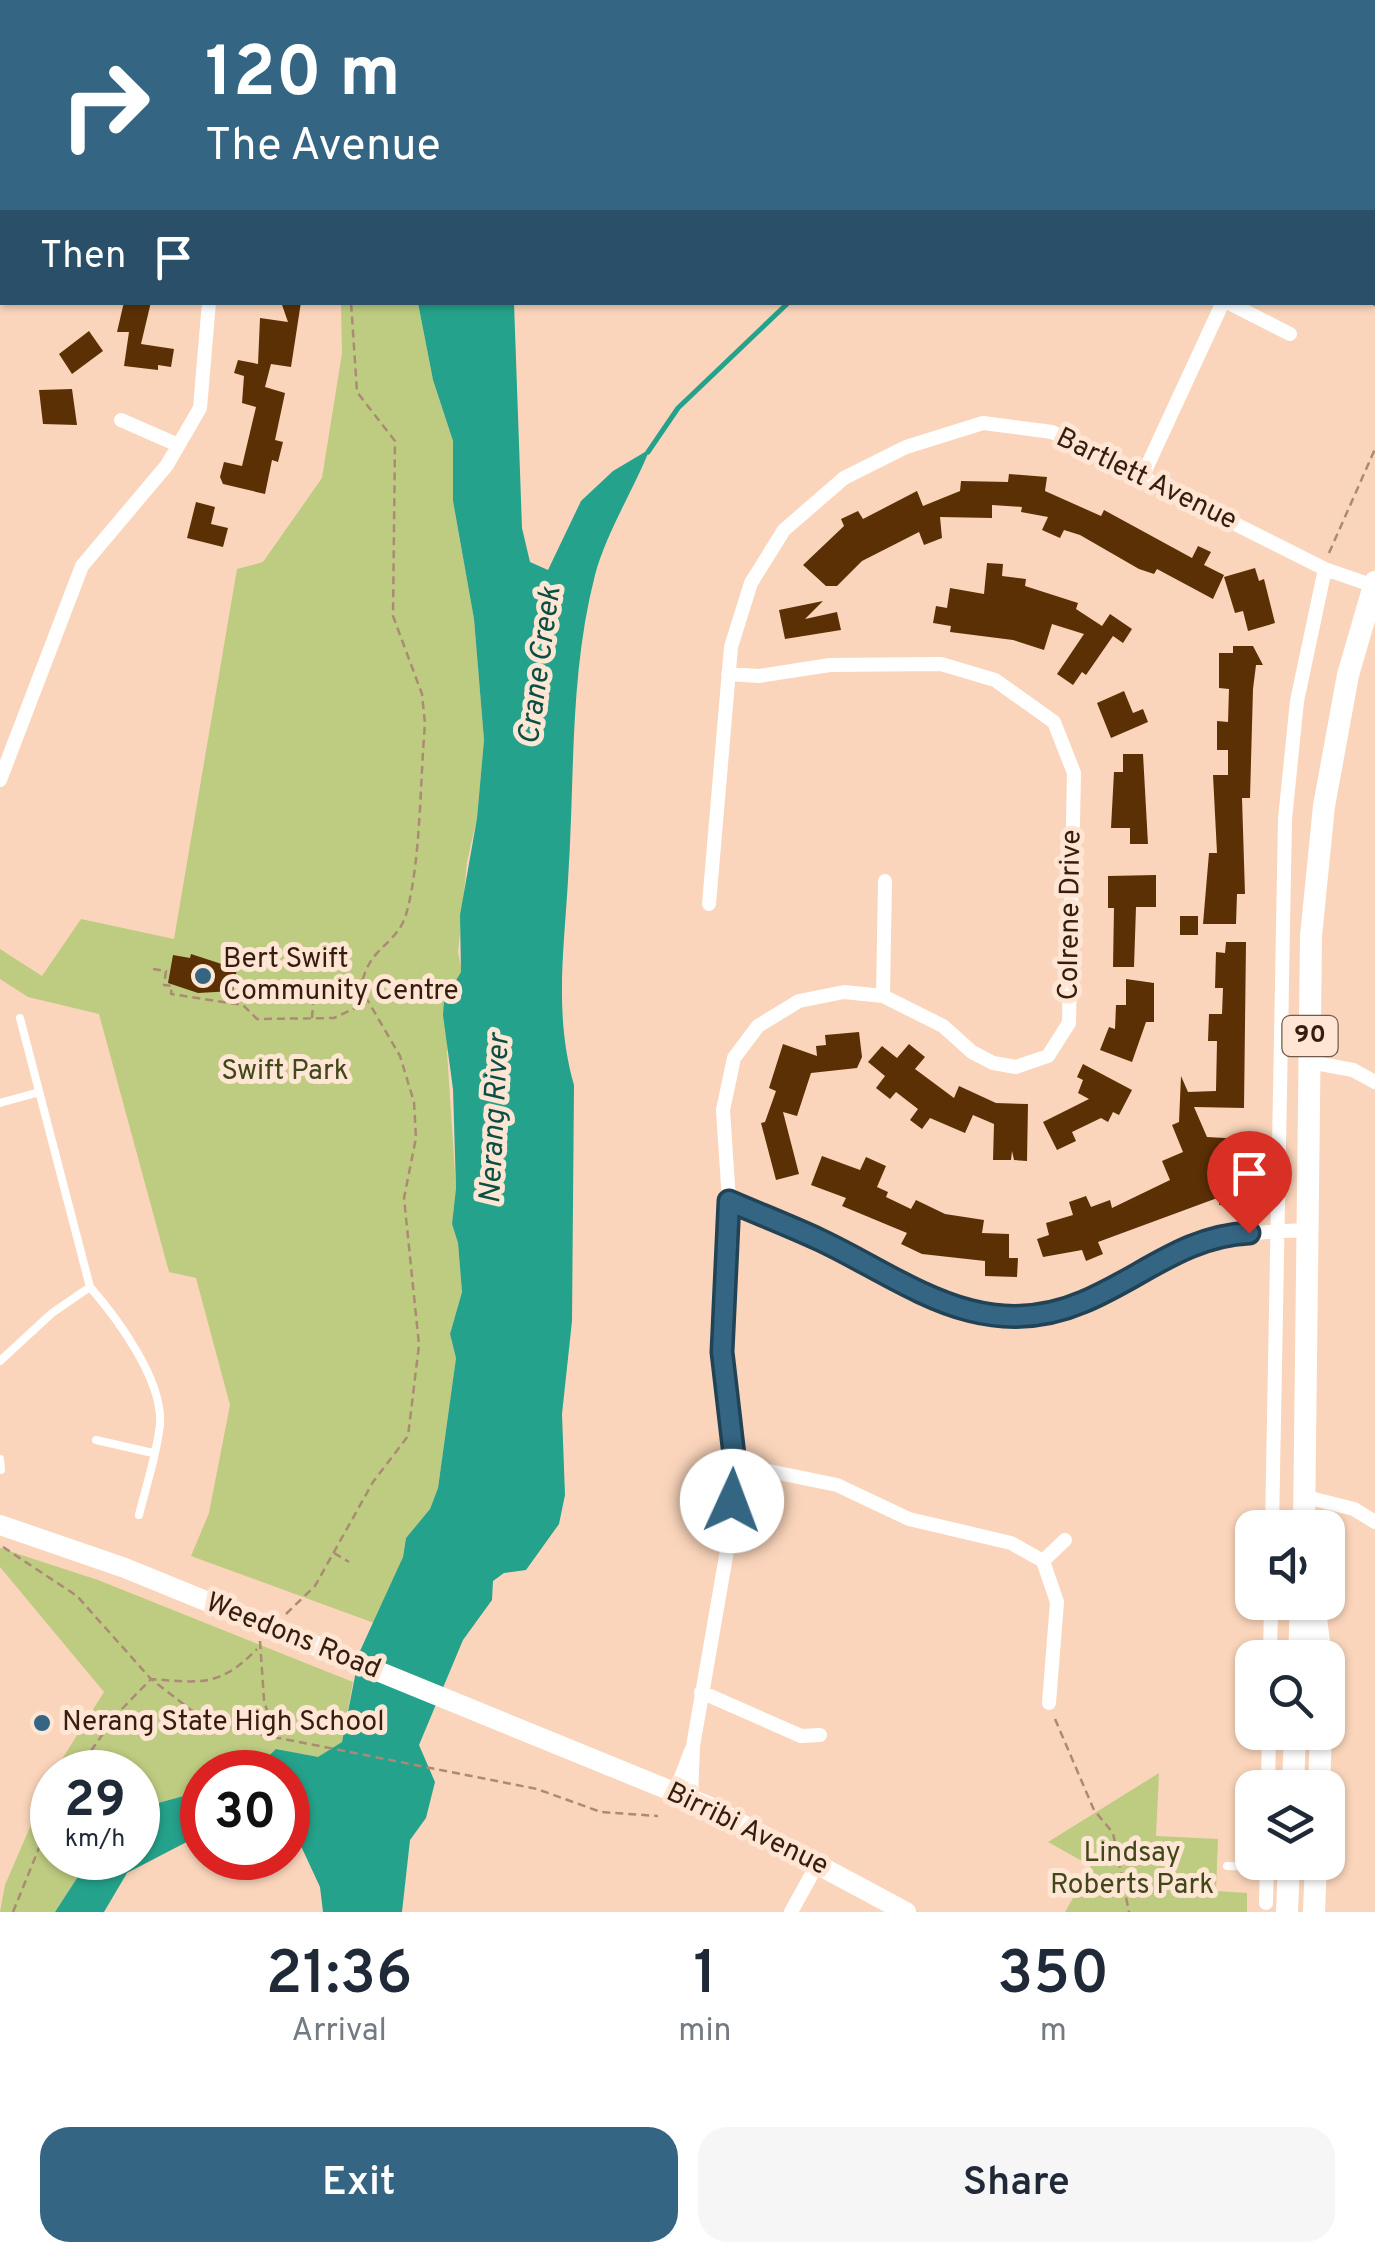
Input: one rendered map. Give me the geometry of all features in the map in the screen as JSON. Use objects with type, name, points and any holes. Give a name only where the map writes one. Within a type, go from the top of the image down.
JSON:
[{"type":"main road","name":"90","points":[[1306,1510],[1311,936],[1324,806],[1348,675],[1374,584]]},
{"type":"main road","points":[[1275,1880],[1276,1908]]},
{"type":"main road","points":[[1314,1912],[1315,1880]]},
{"type":"street","points":[[0,780],[82,566],[178,445],[200,408],[209,305]]},
{"type":"street","points":[[1143,475],[1224,305]]},
{"type":"street","points":[[1231,305],[1290,334]]},
{"type":"street","points":[[121,420],[178,445]]},
{"type":"street","name":"Bartlett Avenue","points":[[709,904],[728,674],[732,646],[752,583],[784,530],[844,478],[906,448],[982,423],[1052,432],[1325,569],[1374,584]]},
{"type":"street","points":[[1272,1510],[1284,819],[1297,700],[1325,569]]},
{"type":"street","name":"Colrene Drive","points":[[683,1796],[729,1538],[735,1464],[722,1352],[729,1201],[724,1110],[734,1058],[758,1026],[800,1001],[844,992],[883,996],[943,1026],[972,1052],[993,1063],[1016,1067],[1048,1056],[1069,1023],[1074,773],[1054,722],[995,680],[941,664],[830,665],[759,676],[728,674]]},
{"type":"street","points":[[883,996],[885,881]]},
{"type":"street","points":[[1310,1062],[1353,1070],[1375,1082]]},
{"type":"street","points":[[729,1201],[821,1240],[931,1301],[983,1314],[1025,1314],[1080,1304],[1165,1254],[1222,1234],[1308,1230]]},
{"type":"street","points":[[735,1464],[837,1486],[909,1519],[1011,1543],[1042,1561],[1057,1602],[1049,1704]]},
{"type":"street","points":[[1306,1498],[1354,1509],[1375,1522]]},
{"type":"street","name":"Weedons Road","points":[[0,1525],[72,1547],[584,1756]]},
{"type":"street","points":[[1042,1561],[1064,1540]]},
{"type":"street","points":[[701,1692],[801,1736],[820,1735]]},
{"type":"street","name":"Birribi Avenue","points":[[584,1756],[683,1796],[906,1912]]},
{"type":"street","points":[[791,1912],[818,1864]]},
{"type":"lane","points":[[20,1018],[36,1093],[90,1286],[118,1320],[146,1372],[160,1420],[140,1515]]},
{"type":"lane","points":[[0,1102],[36,1093]]},
{"type":"lane","points":[[0,1361],[52,1313],[90,1286]]},
{"type":"lane","points":[[96,1440],[153,1454]]},
{"type":"lane","points":[[0,1459],[1,1470]]},
{"type":"lane","points":[[1227,1866],[1235,1866]]},
{"type":"path","points":[[284,1617],[315,1586],[373,1482],[408,1436],[419,1344],[404,1198],[416,1138],[414,1102],[400,1056],[361,989],[369,958],[404,922],[408,907],[425,724],[422,694],[393,616],[395,441],[357,392],[351,305]]},
{"type":"path","points":[[1325,569],[1375,449]]},
{"type":"path","points":[[154,969],[166,971],[164,985],[172,986],[171,994],[242,1005],[257,1020],[334,1018],[366,1003]]},
{"type":"path","points":[[312,1018],[316,980]]},
{"type":"path","points":[[1,1541],[11,1554],[78,1596],[150,1679],[191,1710],[228,1728],[537,1790],[602,1812],[658,1816]]},
{"type":"path","points":[[334,1553],[349,1562]]},
{"type":"path","points":[[260,1640],[264,1700],[276,1739]]},
{"type":"path","points":[[92,1750],[117,1714],[150,1679],[210,1682],[227,1676],[258,1648]]},
{"type":"path","points":[[1049,1704],[1094,1810],[1113,1833],[1129,1912]]},
{"type":"path","points":[[13,1912],[30,1870]]},
{"type":"green space","name":"Swift Park","points":[[341,305],[418,305],[433,380],[453,441],[453,501],[474,619],[484,740],[458,952],[462,972],[454,986],[447,1052],[456,1188],[452,1224],[458,1243],[462,1292],[450,1334],[456,1358],[438,1488],[430,1509],[406,1538],[403,1557],[374,1623],[191,1556],[209,1513],[230,1405],[196,1278],[169,1272],[99,1014],[28,997],[0,979],[0,949],[42,976],[81,919],[174,939],[237,569],[263,562],[322,478],[342,353]]},
{"type":"green space","points":[[0,1548],[98,1580],[353,1682],[342,1742],[319,1758],[310,1756],[310,1750],[180,1750],[180,1797],[160,1802],[160,1750],[68,1750],[104,1692],[0,1567]]},
{"type":"green space","name":"Lindsay Roberts Park","points":[[1159,1773],[1156,1836],[1218,1839],[1216,1891],[1247,1893],[1247,1912],[1065,1912],[1091,1866],[1048,1842]]},
{"type":"green space","points":[[30,1827],[30,1880],[76,1880],[55,1912],[0,1912],[5,1885]]},
{"type":"water","name":"Nerang River","points":[[418,305],[514,305],[522,528],[530,562],[548,570],[581,501],[613,471],[650,449],[595,575],[577,689],[562,983],[564,1033],[574,1085],[572,1321],[562,1414],[565,1495],[559,1524],[526,1570],[504,1573],[493,1581],[492,1600],[463,1640],[419,1745],[435,1782],[426,1818],[410,1840],[402,1912],[323,1912],[320,1887],[310,1865],[310,1755],[318,1757],[342,1742],[360,1651],[403,1557],[406,1538],[430,1509],[438,1488],[456,1358],[450,1334],[462,1292],[458,1243],[452,1224],[456,1188],[453,1089],[443,1015],[444,1001],[461,972],[460,915],[477,818],[484,740],[474,619],[453,501],[453,441],[433,380]]},
{"type":"water","points":[[180,1797],[180,1845],[160,1856],[160,1802]]},
{"type":"water","points":[[76,1880],[123,1880],[104,1912],[55,1912]]},
{"type":"building","points":[[123,305],[150,305],[141,344],[174,349],[171,367],[158,365],[158,370],[124,366],[129,332],[117,332]]},
{"type":"building","points":[[282,305],[301,305],[291,367],[271,364],[265,387],[285,393],[275,440],[283,442],[278,462],[272,460],[265,494],[223,484],[220,477],[224,462],[242,466],[256,407],[242,403],[244,376],[234,373],[238,360],[258,364],[260,318],[288,322]]},
{"type":"building","points":[[89,331],[103,351],[72,374],[59,354]]},
{"type":"building","points":[[72,389],[77,425],[43,424],[39,390]]},
{"type":"building","points":[[1009,474],[1047,477],[1045,491],[1101,516],[1104,510],[1192,558],[1198,546],[1211,552],[1204,565],[1224,575],[1213,599],[1157,569],[1154,574],[1139,569],[1080,535],[1064,530],[1060,538],[1042,530],[1048,517],[1021,512],[1022,507],[992,505],[992,518],[940,517],[942,538],[924,545],[919,532],[862,561],[837,586],[826,586],[803,565],[844,526],[841,519],[858,511],[863,519],[917,491],[923,506],[960,491],[961,481],[1008,482]]},
{"type":"building","points":[[196,502],[215,507],[211,524],[228,528],[223,547],[187,538]]},
{"type":"building","points":[[987,563],[1003,564],[1002,576],[1026,579],[1025,586],[1078,603],[1076,609],[1102,626],[1110,614],[1132,629],[1123,643],[1113,636],[1086,675],[1082,672],[1073,685],[1057,674],[1084,634],[1052,624],[1044,650],[1013,640],[950,632],[951,626],[933,623],[936,606],[947,608],[950,588],[984,594]]},
{"type":"building","points":[[1255,568],[1259,581],[1264,579],[1275,623],[1248,631],[1243,611],[1235,613],[1224,577]]},
{"type":"building","points":[[823,601],[805,619],[837,612],[841,630],[785,639],[779,610]]},
{"type":"building","points":[[1233,646],[1253,646],[1263,665],[1256,665],[1253,689],[1250,798],[1242,798],[1245,894],[1237,894],[1236,924],[1203,924],[1209,853],[1217,853],[1213,775],[1228,775],[1228,750],[1217,750],[1217,721],[1228,722],[1229,689],[1219,688],[1219,653],[1233,653]]},
{"type":"building","points":[[1124,691],[1133,713],[1143,709],[1148,722],[1111,738],[1097,703]]},
{"type":"building","points":[[1123,754],[1143,754],[1148,844],[1130,844],[1130,828],[1111,828],[1114,772],[1123,772]]},
{"type":"building","points":[[1156,875],[1156,907],[1136,907],[1134,967],[1113,967],[1114,908],[1108,908],[1108,876]]},
{"type":"building","points":[[1180,916],[1198,916],[1198,935],[1180,935]]},
{"type":"building","points":[[1226,942],[1246,942],[1244,1108],[1194,1107],[1207,1137],[1243,1139],[1248,1207],[1219,1205],[1220,1197],[1098,1242],[1103,1254],[1086,1261],[1082,1250],[1043,1257],[1037,1239],[1049,1235],[1046,1223],[1073,1215],[1069,1202],[1086,1196],[1091,1207],[1110,1200],[1112,1208],[1170,1180],[1162,1161],[1183,1152],[1172,1125],[1179,1122],[1181,1076],[1188,1092],[1216,1091],[1217,1041],[1208,1041],[1209,1014],[1222,1014],[1223,988],[1215,988],[1216,952],[1225,953]]},
{"type":"building","name":"Bert Swift Community Centre","points":[[191,954],[237,969],[233,991],[198,993],[168,983],[173,955],[190,958]]},
{"type":"building","points":[[1126,979],[1154,983],[1154,1022],[1146,1022],[1132,1062],[1100,1050],[1109,1027],[1115,1029],[1116,1005],[1126,1005]]},
{"type":"building","points":[[859,1032],[862,1057],[857,1068],[811,1073],[797,1116],[783,1112],[799,1174],[776,1180],[761,1123],[765,1122],[776,1091],[769,1088],[783,1044],[817,1056],[816,1046],[826,1045],[825,1035]]},
{"type":"building","points":[[909,1044],[925,1057],[915,1069],[954,1098],[959,1086],[996,1103],[1028,1104],[1027,1161],[1014,1160],[1012,1151],[1011,1160],[993,1160],[994,1124],[973,1115],[965,1133],[930,1118],[922,1129],[910,1120],[918,1109],[896,1092],[890,1099],[876,1088],[885,1076],[868,1062],[882,1046],[897,1058]]},
{"type":"building","points":[[1083,1064],[1132,1090],[1119,1115],[1113,1112],[1108,1122],[1101,1118],[1072,1132],[1076,1141],[1057,1150],[1043,1122],[1089,1099],[1078,1093],[1083,1080],[1077,1077]]},
{"type":"building","points":[[822,1156],[860,1170],[866,1157],[886,1166],[877,1187],[888,1192],[886,1197],[911,1209],[916,1200],[945,1214],[984,1220],[982,1233],[1009,1234],[1009,1258],[1018,1258],[1017,1277],[985,1276],[985,1261],[922,1254],[901,1244],[907,1233],[842,1206],[846,1198],[811,1185]]},
{"type":"waterway","name":"Crane Creek","points":[[648,452],[678,408],[786,305]]},
{"type":"place","name":"Bert Swift Community Centre","points":[[203,976]]},
{"type":"place","name":"Nerang State High School","points":[[42,1723]]},
{"type":"route","points":[[732,1501],[735,1464],[722,1352],[729,1201],[821,1240],[931,1301],[983,1314],[1025,1314],[1080,1304],[1165,1254],[1222,1234],[1249,1233]]}]
